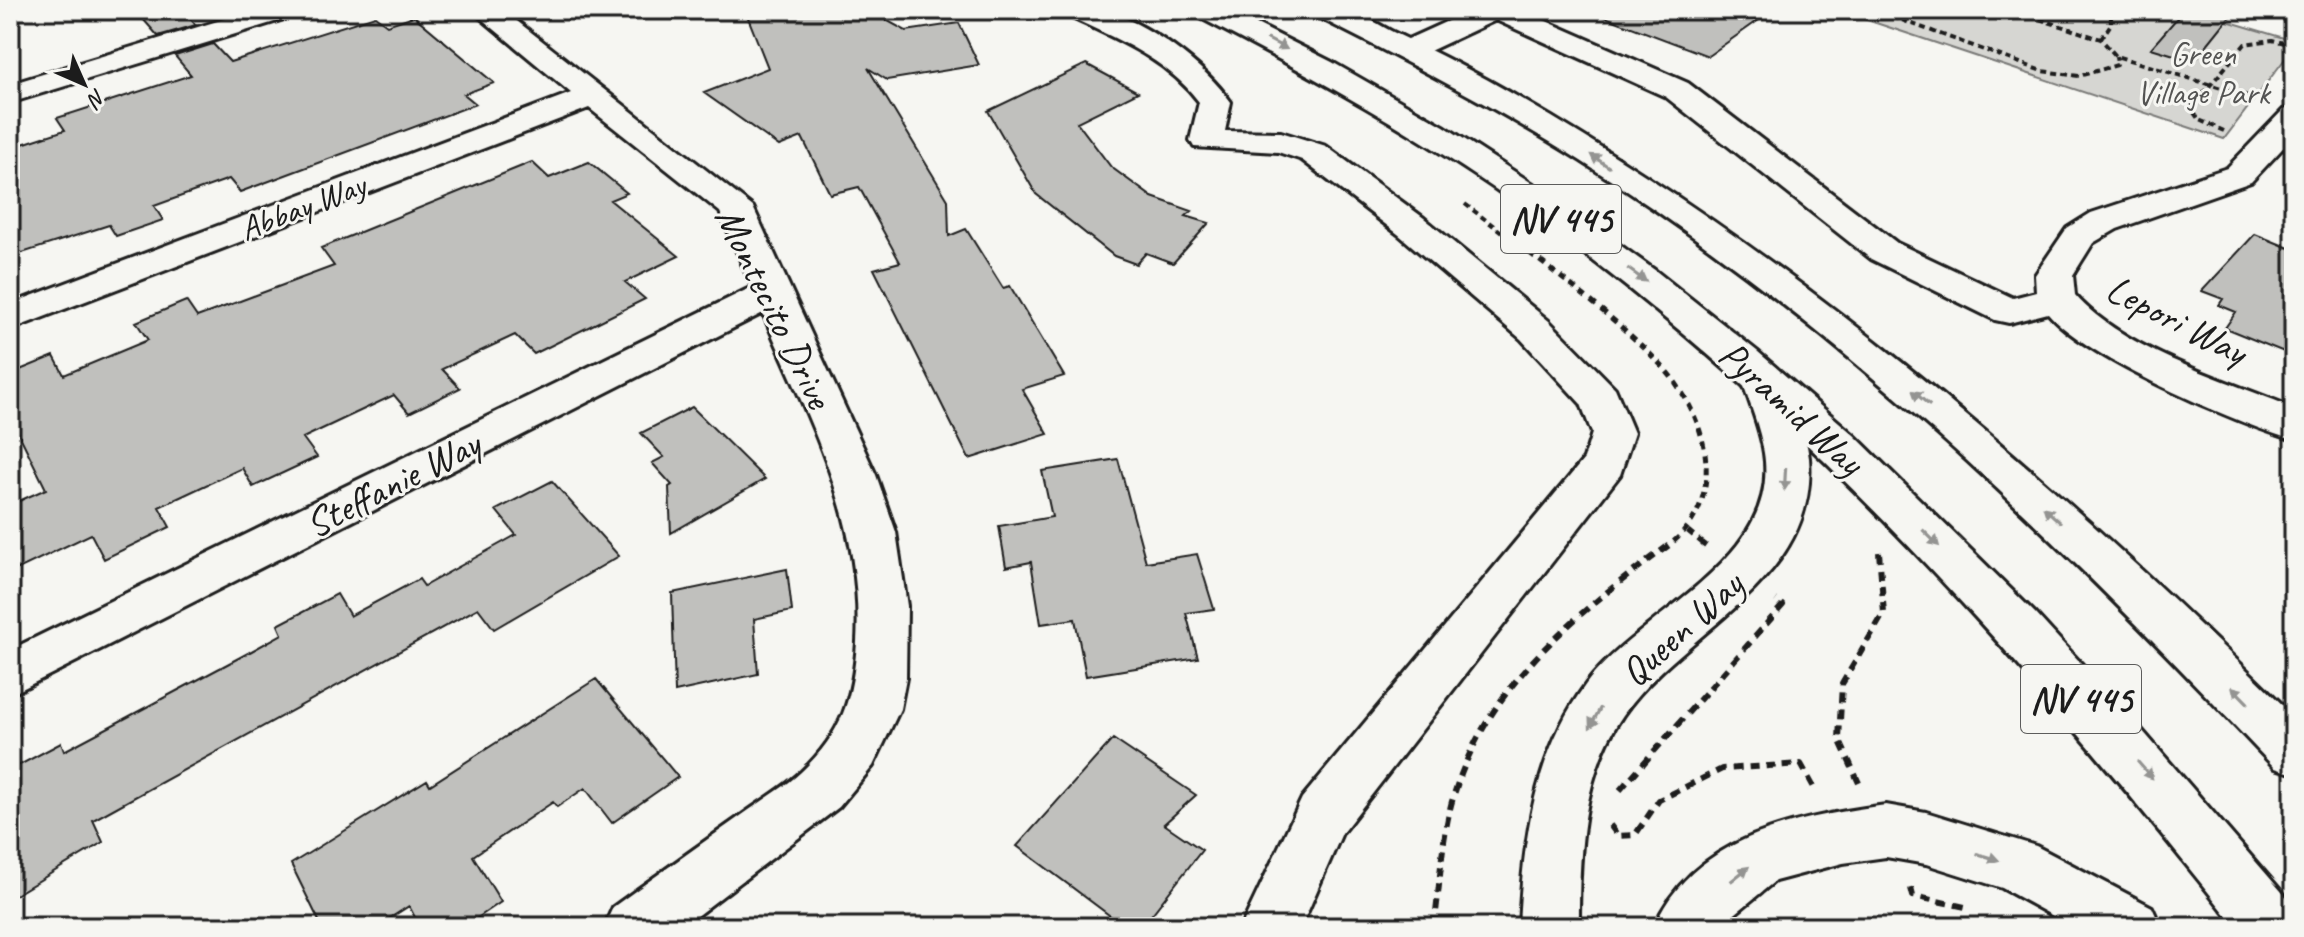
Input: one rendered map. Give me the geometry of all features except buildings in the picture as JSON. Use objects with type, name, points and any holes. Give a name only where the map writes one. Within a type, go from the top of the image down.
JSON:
[{"type":"street","points":[[10,94],[284,10]]},
{"type":"street","name":"Montecito Drive","points":[[485,10],[735,207],[854,475],[873,532],[883,606],[880,678],[874,709],[854,749],[820,790],[634,927]]},
{"type":"street","points":[[1078,10],[1179,60],[1199,79],[1215,102],[1206,140],[1281,142],[1314,153],[1411,226],[1535,330],[1600,398],[1613,433],[1604,464],[1322,816],[1271,927]]},
{"type":"street","name":"Pyramid Way","points":[[1207,10],[1349,83],[1441,138],[1541,204],[1662,294],[1761,377],[1876,482],[2018,627],[2147,773],[2273,927]]},
{"type":"street","name":"Pyramid Way","points":[[1326,10],[1408,50],[1574,143],[1805,303],[1928,403],[2072,534],[2225,678],[2294,751]]},
{"type":"street","points":[[1408,50],[1494,11],[1677,90],[1884,251],[2009,311],[2057,299]]},
{"type":"street","name":"Abbay Way","points":[[10,318],[594,95]]},
{"type":"street","name":"Lepori Way","points":[[2292,125],[2239,175],[2104,221],[2080,236],[2054,275],[2057,299],[2078,320],[2110,343],[2294,425]]},
{"type":"street","name":"Steffanie Way","points":[[10,674],[773,292]]},
{"type":"street","name":"Queen Way","points":[[1549,927],[1550,844],[1568,768],[1604,699],[1662,637],[1743,575],[1774,534],[1785,493],[1787,454],[1761,377]]},
{"type":"street","points":[[1684,927],[1698,907],[1759,858],[1851,811],[1886,831],[1926,838],[2016,865],[2131,927]]},
{"type":"path","points":[[1874,10],[1970,42],[2011,63],[2050,74],[2099,75],[2117,65],[2116,56]]},
{"type":"path","points":[[2011,10],[2101,39],[2116,56],[2251,97]]},
{"type":"path","points":[[2101,39],[2111,24],[2111,10]]},
{"type":"path","points":[[2224,131],[2199,120],[2191,108],[2245,44],[2272,40],[2293,45]]},
{"type":"path","points":[[1434,927],[1451,806],[1478,732],[1536,654],[1603,593],[1688,531],[1705,501],[1708,457],[1688,405],[1661,364],[1543,263],[1455,196]]},
{"type":"path","points":[[1851,811],[1839,739],[1842,684],[1884,613],[1876,482]]},
{"type":"path","points":[[1688,531],[1713,552]]},
{"type":"path","points":[[1609,802],[1783,605],[1768,594]]},
{"type":"path","points":[[1604,818],[1618,836],[1635,835],[1659,800],[1722,769],[1801,764],[1851,811]]},
{"type":"path","points":[[1913,896],[1981,911]]},
{"type":"green space","name":"Green Village Park","points":[[1837,10],[2190,10],[2294,41],[2294,47],[2224,139]]}]
